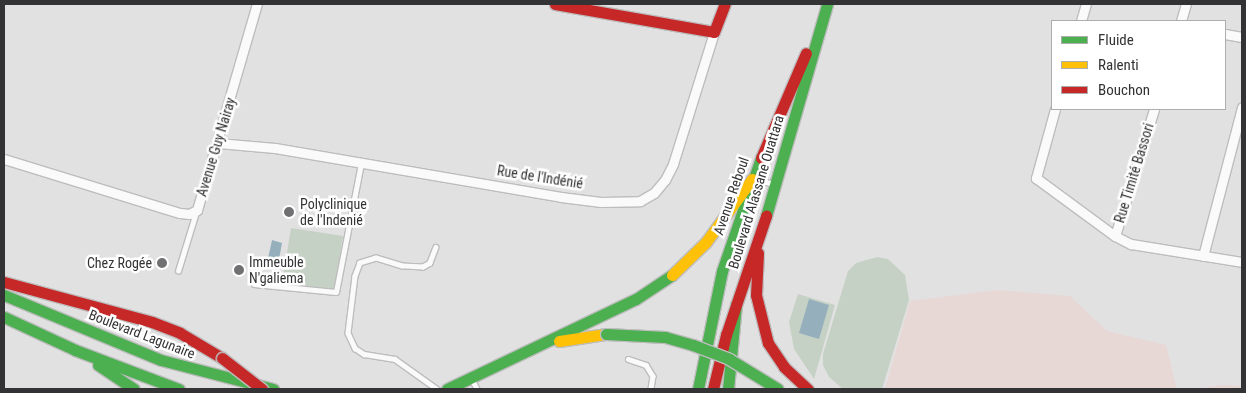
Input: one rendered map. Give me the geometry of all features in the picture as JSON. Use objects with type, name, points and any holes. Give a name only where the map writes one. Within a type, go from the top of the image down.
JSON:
[{"type":"main road","points":[[555,4],[714,32]]},
{"type":"main road","name":"Rue de l'Indénié","points":[[714,32],[725,4]]},
{"type":"main road","name":"Boulevard Alassane Ouattara","points":[[713,389],[736,304],[775,184],[820,22],[827,4]]},
{"type":"main road","name":"Avenue Reboul","points":[[698,389],[722,271],[752,179],[820,22]]},
{"type":"main road","points":[[447,389],[520,352],[636,299],[662,284],[706,242],[752,179]]},
{"type":"main road","points":[[758,238],[756,295],[760,322],[768,343],[784,367],[808,389]]},
{"type":"main road","points":[[4,282],[152,322],[180,333],[222,358],[262,389]]},
{"type":"main road","name":"Boulevard Lagunaire","points":[[4,296],[161,360],[273,389]]},
{"type":"main road","points":[[728,389],[736,304]]},
{"type":"main road","points":[[4,317],[75,350],[179,389]]},
{"type":"main road","points":[[520,352],[578,337],[606,334],[657,336],[693,345],[729,359],[778,389]]},
{"type":"main road","points":[[75,350],[134,389]]},
{"type":"street","name":"Avenue Guy Nairay","points":[[4,159],[180,213],[189,214],[197,210],[257,4]]},
{"type":"street","points":[[1081,20],[1086,4]]},
{"type":"street","points":[[1181,20],[1186,4]]},
{"type":"street","name":"Rue de l'Indénié","points":[[218,143],[275,148],[561,197],[601,202],[640,201],[654,193],[665,180],[673,164],[714,32]]},
{"type":"street","points":[[1226,34],[1242,37]]},
{"type":"street","points":[[1203,256],[1242,107]]},
{"type":"street","points":[[1055,110],[1035,177],[1115,236],[1156,250],[1242,262]]},
{"type":"street","name":"Rue Timité Bassori","points":[[1115,236],[1154,110]]},
{"type":"lane","points":[[254,284],[336,292],[361,163]]},
{"type":"lane","points":[[752,179],[775,184]]},
{"type":"lane","points":[[178,271],[197,210]]},
{"type":"lane","points":[[436,247],[430,263],[423,267],[402,266],[376,258],[360,263],[355,276],[348,333],[360,351],[395,359],[437,389]]},
{"type":"lane","points":[[628,360],[646,365],[653,376],[652,389]]},
{"type":"lane","points":[[472,378],[477,389]]},
{"type":"shaded area","points":[[291,228],[343,236],[334,292],[282,283]]},
{"type":"shaded area","points":[[877,257],[888,259],[905,275],[909,300],[882,389],[843,389],[829,377],[823,365],[823,354],[848,271],[856,263]]},
{"type":"shaded area","points":[[998,290],[1070,296],[1107,331],[1166,345],[1177,389],[885,389],[910,301]]},
{"type":"shaded area","points":[[798,294],[835,305],[814,379],[794,349],[789,322]]},
{"type":"shaded area","points":[[1222,385],[1242,386],[1242,389],[1195,389]]},
{"type":"water","points":[[272,240],[282,243],[278,265],[267,263]]},
{"type":"water","points":[[809,299],[829,305],[819,339],[799,333]]},
{"type":"traffic: fast","points":[[766,216],[827,4]]},
{"type":"traffic: fast","points":[[698,389],[722,271],[761,158]]},
{"type":"traffic: fast","points":[[447,389],[636,299],[672,275]]},
{"type":"traffic: fast","points":[[4,295],[161,360],[273,389]]},
{"type":"traffic: fast","points":[[728,389],[736,304]]},
{"type":"traffic: fast","points":[[4,317],[75,350],[179,389]]},
{"type":"traffic: fast","points":[[606,334],[665,337],[693,345],[729,359],[778,389]]},
{"type":"traffic: fast","points":[[98,365],[134,389]]},
{"type":"traffic: slow","points":[[672,275],[706,242],[752,179]]},
{"type":"traffic: slow","points":[[559,341],[606,334]]},
{"type":"traffic: jam","points":[[555,4],[714,32],[725,4]]},
{"type":"traffic: jam","points":[[761,158],[806,53]]},
{"type":"traffic: jam","points":[[713,389],[726,335],[766,216]]},
{"type":"traffic: jam","points":[[758,253],[756,295],[768,343],[784,367],[808,389]]},
{"type":"traffic: jam","points":[[4,282],[152,322],[180,333],[222,358]]},
{"type":"traffic: jam","points":[[222,358],[262,389]]},
{"type":"place","name":"Polyclinique de l'Indenié","points":[[289,212]]},
{"type":"place","name":"Chez Rogée","points":[[162,263]]},
{"type":"place","name":"Immeuble N'galiema","points":[[239,270]]}]
